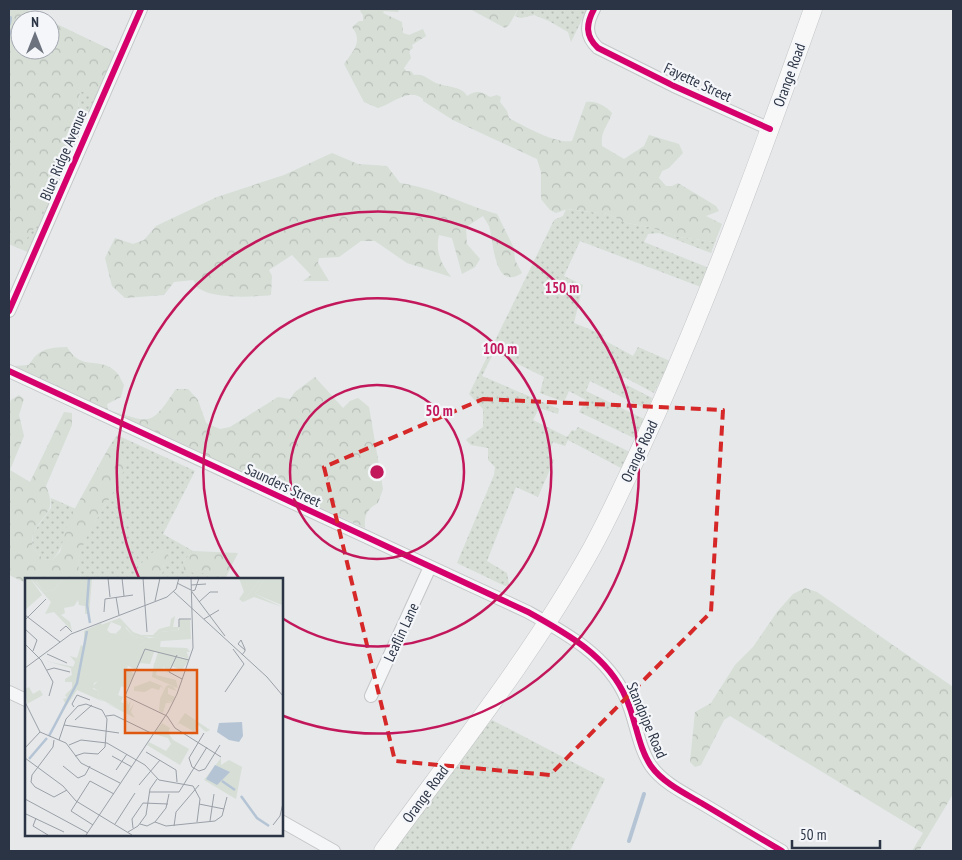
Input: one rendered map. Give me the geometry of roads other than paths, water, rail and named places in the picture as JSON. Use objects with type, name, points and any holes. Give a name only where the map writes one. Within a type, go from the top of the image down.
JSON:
[{"type":"main road","name":"Orange Road","points":[[383,851],[504,687],[592,547],[641,447],[694,328],[814,9]]},
{"type":"street","name":"Blue Ridge Avenue","points":[[9,311],[141,9]]},
{"type":"street","name":"Fayette Street","points":[[594,9],[589,19],[588,35],[598,48],[770,129]]},
{"type":"street","name":"Saunders Street","points":[[9,371],[546,622]]},
{"type":"street","name":"Leaflin Lane","points":[[371,696],[430,567]]},
{"type":"street","name":"Standpipe Road","points":[[546,622],[589,650],[612,673],[626,698],[644,750],[657,772],[673,786],[782,851]]},
{"type":"street","points":[[9,692],[25,700]]},
{"type":"street","points":[[282,822],[334,851]]},
{"type":"waterway","points":[[9,24],[10,18]]},
{"type":"waterway","points":[[629,841],[644,794]]}]
